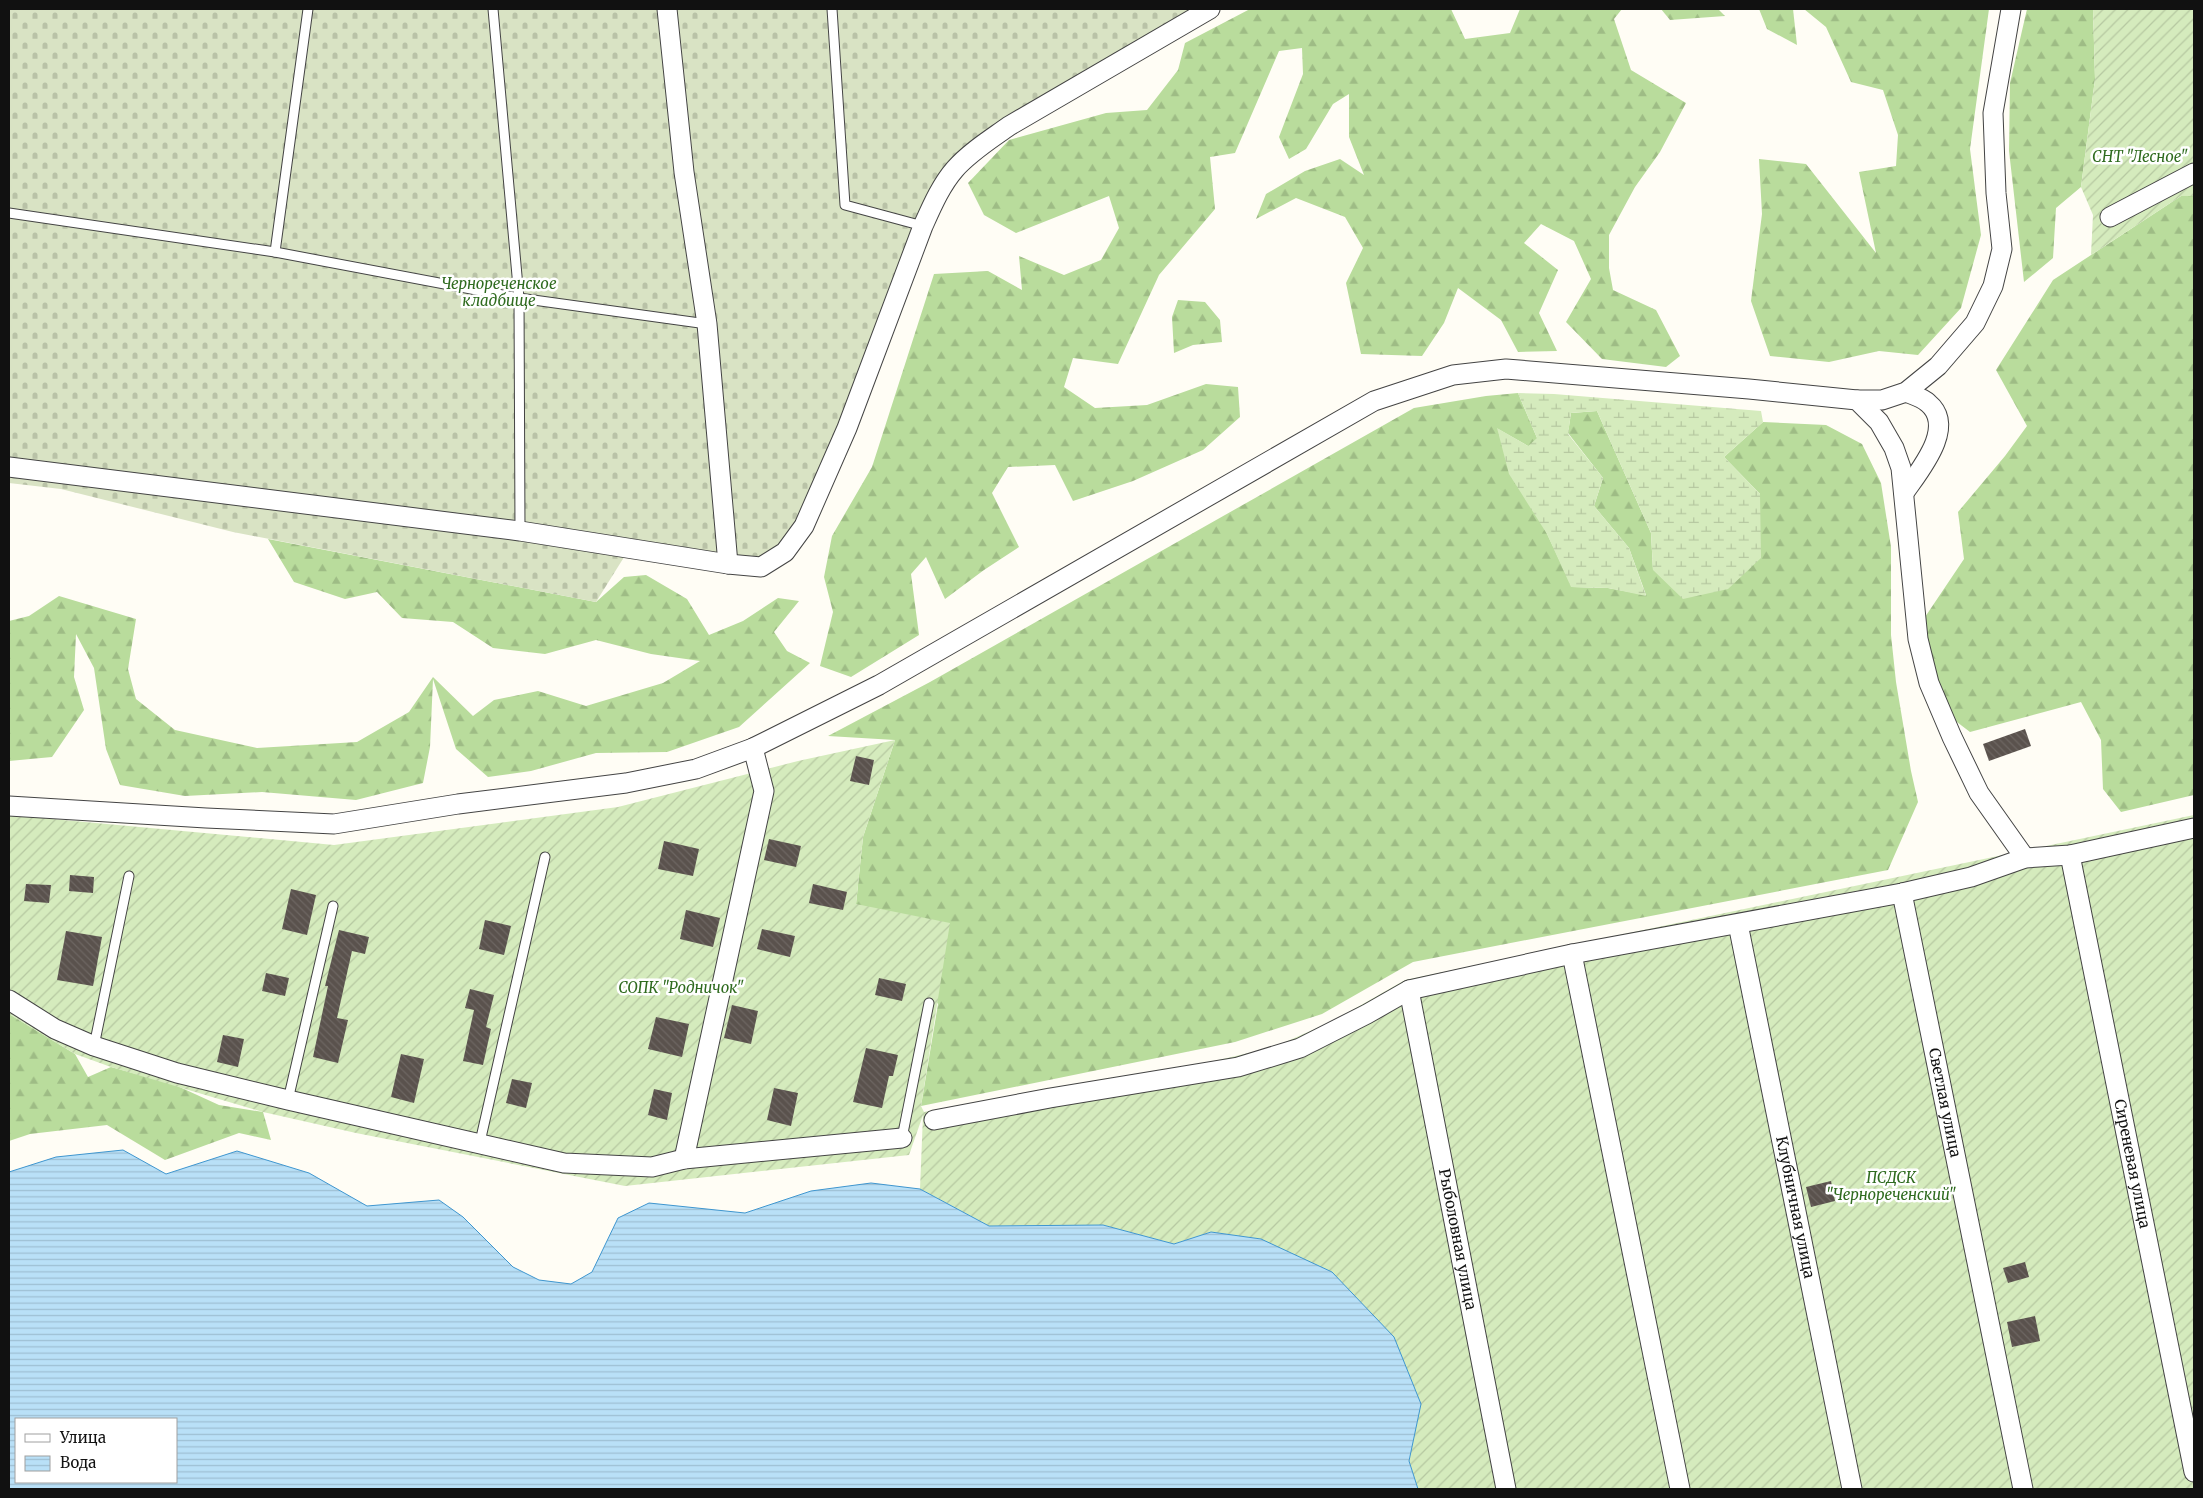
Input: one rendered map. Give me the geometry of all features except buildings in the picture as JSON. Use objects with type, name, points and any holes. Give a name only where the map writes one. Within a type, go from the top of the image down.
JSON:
[{"type":"street","points":[[667,9],[684,172],[707,324],[728,564]]},
{"type":"street","points":[[9,467],[520,531],[728,564],[761,567],[785,552],[804,526],[847,428],[923,226],[936,198],[955,169],[981,146],[1009,126],[1210,9]]},
{"type":"street","points":[[9,806],[334,824],[458,804],[626,783],[696,769],[753,748],[888,680],[1374,401],[1453,375],[1506,369],[1749,388],[1857,400],[1882,400],[1906,392],[1938,366],[1974,323],[1992,286],[2002,249],[1996,193],[1993,113],[2011,9]]},
{"type":"street","points":[[2110,217],[2194,173]]},
{"type":"street","points":[[1904,493],[1931,454],[1938,432],[1937,417],[1928,402],[1906,392]]},
{"type":"street","points":[[1857,400],[1879,422],[1894,448],[1901,468],[1918,639],[1929,683],[1979,793],[2025,858]]},
{"type":"street","points":[[684,1159],[764,791],[753,748]]},
{"type":"street","points":[[934,1120],[1050,1098],[1238,1067],[1300,1048],[1409,990],[1572,954],[1902,893],[1970,877],[2025,858],[2070,855],[2194,828]]},
{"type":"street","name":"Сиреневая улица","points":[[2070,855],[2194,1472]]},
{"type":"street","name":"Светлая улица","points":[[1902,893],[2023,1489]]},
{"type":"street","name":"Клубничная улица","points":[[1738,924],[1852,1489]]},
{"type":"street","points":[[1572,954],[1680,1489]]},
{"type":"street","name":"Рыболовная улица","points":[[1409,990],[1506,1489]]},
{"type":"street","points":[[9,1000],[55,1029],[94,1046],[177,1073],[564,1163],[652,1167],[684,1159],[902,1138]]},
{"type":"lane","points":[[275,252],[308,9]]},
{"type":"lane","points":[[493,9],[520,298],[520,531]]},
{"type":"lane","points":[[832,9],[845,205],[923,226]]},
{"type":"lane","points":[[9,213],[275,252],[520,298],[707,324]]},
{"type":"lane","points":[[480,1142],[545,857]]},
{"type":"lane","points":[[94,1046],[129,876]]},
{"type":"lane","points":[[288,1100],[333,906]]},
{"type":"lane","points":[[902,1138],[929,1003]]},
{"type":"green space","name":"Чернореченское кладбище","points":[[9,9],[1192,9],[1003,122],[952,164],[838,429],[789,535],[760,560],[631,546],[596,602],[233,532],[61,489],[9,483]]},
{"type":"green space","points":[[1250,9],[1451,9],[1465,39],[1510,33],[1520,9],[1622,9],[1614,19],[1631,70],[1686,103],[1660,152],[1635,187],[1609,235],[1609,268],[1613,290],[1656,310],[1680,356],[1666,367],[1602,359],[1566,322],[1591,279],[1574,241],[1541,224],[1524,243],[1558,270],[1539,313],[1557,351],[1518,352],[1501,320],[1458,288],[1444,323],[1422,356],[1361,354],[1346,283],[1363,248],[1345,217],[1296,198],[1256,219],[1266,194],[1305,171],[1340,159],[1364,175],[1349,137],[1349,94],[1333,104],[1306,149],[1289,159],[1279,137],[1303,74],[1302,48],[1279,51],[1235,153],[1210,157],[1215,209],[1159,275],[1118,364],[1073,358],[1064,387],[1095,408],[1147,405],[1206,384],[1238,387],[1240,417],[1203,450],[1133,481],[1073,501],[1055,465],[1008,467],[992,493],[1019,547],[945,599],[926,557],[911,574],[919,635],[851,677],[820,666],[833,612],[824,577],[832,536],[872,467],[934,274],[988,271],[1022,290],[1019,256],[1064,275],[1101,260],[1119,228],[1109,196],[1016,233],[984,215],[968,183],[1009,140],[1106,113],[1147,110],[1178,70],[1185,43]]},
{"type":"green space","points":[[1661,9],[1718,9],[1725,16],[1670,20]]},
{"type":"green space","points":[[1759,9],[1793,9],[1797,45],[1767,29]]},
{"type":"green space","points":[[1804,9],[1989,9],[1970,149],[1981,235],[1961,308],[1918,355],[1879,351],[1829,362],[1770,356],[1751,301],[1762,214],[1759,159],[1806,164],[1876,253],[1859,172],[1896,166],[1898,135],[1883,90],[1851,82],[1826,27]]},
{"type":"green space","points":[[2027,9],[2093,9],[2095,79],[2081,187],[2056,208],[2053,258],[2024,282],[2009,151],[2010,83]]},
{"type":"green space","name":"СНТ \"Лесное\"","points":[[2093,9],[2194,9],[2194,196],[2181,196],[2091,255],[2093,215],[2081,187],[2095,79]]},
{"type":"green space","points":[[2181,196],[2194,196],[2194,795],[2121,812],[2103,789],[2101,740],[2081,702],[1970,732],[1953,719],[1933,668],[1923,620],[1964,559],[1958,512],[2005,456],[2027,426],[1996,370],[2053,280]]},
{"type":"green space","points":[[1178,300],[1205,302],[1220,320],[1222,342],[1193,345],[1174,353],[1172,317]]},
{"type":"green space","points":[[1518,393],[1540,445],[1528,446],[1498,429],[1572,587],[1608,588],[1646,595],[1629,548],[1594,506],[1603,478],[1568,433],[1571,413],[1597,411],[1651,533],[1653,570],[1760,494],[1724,457],[1763,422],[1826,425],[1862,444],[1881,483],[1891,547],[1891,635],[1896,682],[1918,802],[1888,870],[1413,962],[1322,1014],[1235,1042],[921,1106],[938,1004],[856,904],[863,837],[895,740],[828,736],[930,682],[1414,408],[1486,396]]},
{"type":"green space","points":[[1518,393],[1554,394],[1761,411],[1763,422],[1724,457],[1760,494],[1761,558],[1728,589],[1683,599],[1653,570],[1651,533],[1597,411],[1571,413],[1568,434],[1603,478],[1594,506],[1629,548],[1646,596],[1608,588],[1571,587],[1547,534],[1509,474],[1497,428],[1528,446],[1537,438]]},
{"type":"green space","points":[[268,539],[596,602],[624,577],[646,575],[687,599],[709,635],[743,621],[778,598],[799,601],[774,632],[787,651],[810,663],[739,727],[667,752],[596,753],[531,771],[488,777],[456,749],[433,679],[430,747],[423,783],[356,800],[262,792],[185,796],[120,785],[106,749],[94,668],[76,634],[74,677],[84,710],[52,757],[9,761],[9,621],[29,616],[59,596],[136,619],[128,669],[136,699],[175,730],[257,748],[357,742],[409,712],[433,677],[473,716],[494,700],[538,691],[586,706],[663,683],[700,661],[651,654],[596,640],[545,654],[493,648],[453,622],[402,618],[377,592],[345,599],[294,582]]},
{"type":"green space","name":"ПСДСК \"Чернореченский\"","points":[[895,740],[863,837],[856,904],[950,923],[921,1106],[924,1112],[1193,1066],[1274,1047],[1333,1021],[1405,980],[2194,815],[2194,1489],[1418,1489],[1409,1461],[1420,1404],[1261,1239],[1211,1232],[1174,1244],[1103,1225],[989,1226],[920,1189],[923,1115],[909,1155],[625,1186],[356,1133],[263,1112],[111,1067],[75,1054],[9,1014],[9,815],[334,845],[618,807],[798,761]]},
{"type":"green space","points":[[9,1014],[75,1054],[88,1077],[111,1067],[173,1084],[219,1105],[263,1112],[271,1140],[239,1133],[165,1160],[107,1125],[30,1134],[9,1141]]},
{"type":"water","points":[[123,1150],[166,1174],[237,1151],[309,1173],[367,1206],[439,1200],[463,1217],[513,1267],[539,1280],[571,1284],[592,1272],[618,1218],[649,1203],[745,1213],[811,1191],[871,1183],[920,1189],[989,1226],[1103,1225],[1174,1244],[1211,1232],[1261,1239],[1332,1272],[1394,1337],[1421,1404],[1409,1461],[1418,1489],[9,1489],[9,1172],[56,1157]]},
{"type":"park label","name":"СОПК \"Родничок\"","points":[[681,988]]}]
